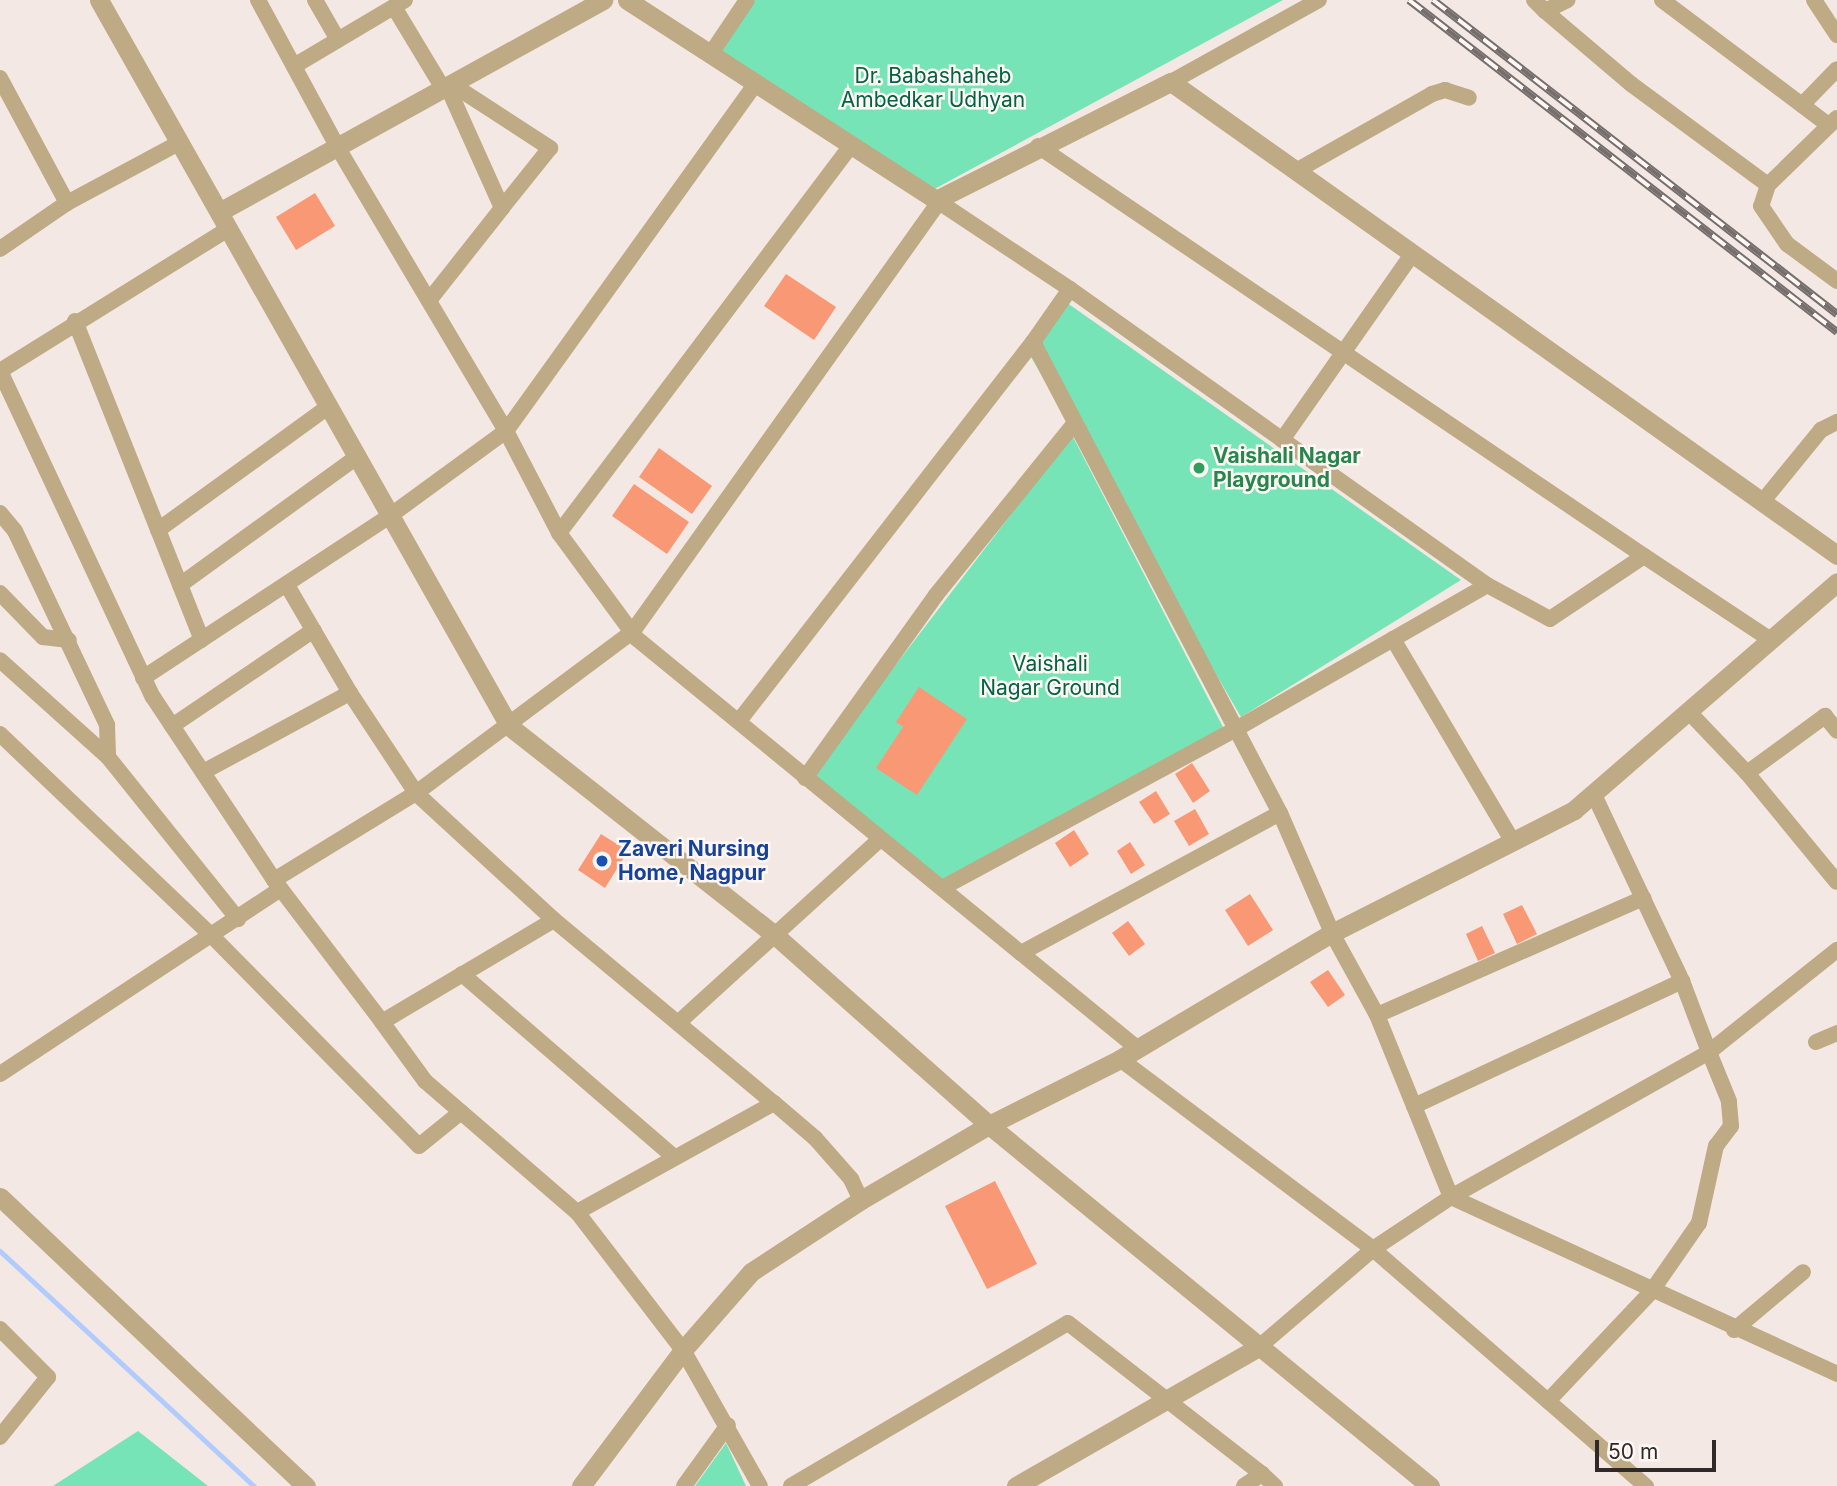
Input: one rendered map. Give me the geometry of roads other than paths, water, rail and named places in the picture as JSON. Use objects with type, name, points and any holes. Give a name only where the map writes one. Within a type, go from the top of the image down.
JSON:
[{"type":"street","points":[[99,0],[509,726],[776,936],[989,1125],[1430,1486]]},
{"type":"street","points":[[258,0],[338,148],[431,298],[506,431],[559,533],[633,631],[805,778],[1021,953],[1129,1054],[1373,1249],[1646,1486]]},
{"type":"street","points":[[315,0],[338,40]]},
{"type":"street","points":[[603,0],[338,148],[0,371],[144,678],[172,726],[277,884],[425,1081],[577,1212],[683,1350],[729,1425],[760,1486]]},
{"type":"street","points":[[627,0],[1070,289],[1487,585],[1550,619],[1644,556]]},
{"type":"street","points":[[710,55],[747,0]]},
{"type":"street","points":[[0,1074],[237,919],[277,884],[416,793],[633,631],[937,201],[1038,146],[1171,82],[1319,0]]},
{"type":"street","points":[[1539,5],[1568,0]]},
{"type":"street","points":[[1662,0],[1802,105],[1832,120],[1768,185],[1761,206],[1787,244],[1837,281]]},
{"type":"street","points":[[1814,0],[1837,35]]},
{"type":"street","points":[[294,66],[393,4],[448,88],[502,208]]},
{"type":"street","points":[[1539,5],[1641,92],[1768,185]]},
{"type":"street","points":[[1802,105],[1837,69]]},
{"type":"street","points":[[0,78],[67,204]]},
{"type":"street","points":[[1171,82],[1837,555]]},
{"type":"street","points":[[144,678],[391,515],[506,431],[755,85]]},
{"type":"street","points":[[431,298],[550,148],[448,88]]},
{"type":"street","points":[[1296,171],[1432,94],[1445,90],[1469,98]]},
{"type":"street","points":[[0,249],[67,204],[181,142]]},
{"type":"street","points":[[559,533],[851,145]]},
{"type":"street","points":[[1038,146],[1771,640]]},
{"type":"street","points":[[1282,440],[1412,254]]},
{"type":"street","points":[[738,721],[1033,342],[1070,289]]},
{"type":"street","points":[[75,321],[202,640]]},
{"type":"street","points":[[1033,342],[1280,813],[1333,935],[1377,1015],[1451,1197],[1651,1292],[1837,1374]]},
{"type":"street","points":[[158,530],[329,406]]},
{"type":"street","points":[[1763,501],[1821,430],[1837,422]]},
{"type":"street","points":[[805,778],[936,596],[1075,423]]},
{"type":"street","points":[[180,586],[358,456]]},
{"type":"street","points":[[0,513],[15,531],[107,724],[108,757]]},
{"type":"street","points":[[581,1486],[683,1350],[751,1272],[861,1200],[989,1125],[1129,1054],[1333,935],[1574,810],[1837,582]]},
{"type":"street","points":[[287,585],[350,693],[416,793],[554,919],[815,1138],[851,1179],[861,1200]]},
{"type":"street","points":[[942,888],[1236,729],[1487,585]]},
{"type":"street","points":[[0,593],[43,637],[69,640]]},
{"type":"street","points":[[172,726],[314,630]]},
{"type":"street","points":[[1392,639],[1513,842]]},
{"type":"street","points":[[0,660],[108,757],[237,919]]},
{"type":"street","points":[[203,772],[350,693]]},
{"type":"street","points":[[1688,711],[1747,773],[1837,882]]},
{"type":"street","points":[[1747,773],[1825,716],[1837,731]]},
{"type":"street","points":[[0,734],[211,935],[419,1146],[461,1112]]},
{"type":"street","points":[[1548,1401],[1651,1292],[1699,1223],[1716,1146],[1731,1126],[1729,1101],[1682,981],[1593,793]]},
{"type":"street","points":[[1021,953],[1280,813]]},
{"type":"street","points":[[678,1023],[880,839]]},
{"type":"street","points":[[1377,1015],[1643,898]]},
{"type":"street","points":[[382,1022],[554,919]]},
{"type":"street","points":[[1016,1486],[1260,1346],[1373,1249],[1451,1197],[1709,1052],[1837,950]]},
{"type":"street","points":[[462,974],[675,1158]]},
{"type":"street","points":[[1414,1106],[1682,981]]},
{"type":"street","points":[[1816,1042],[1837,1032]]},
{"type":"street","points":[[577,1212],[774,1103]]},
{"type":"street","points":[[0,1197],[306,1486]]},
{"type":"street","points":[[1734,1330],[1803,1272]]},
{"type":"street","points":[[791,1486],[1068,1323],[1275,1486]]},
{"type":"street","points":[[0,1329],[48,1377],[0,1437]]},
{"type":"street","points":[[684,1486],[729,1425]]},
{"type":"street","points":[[1244,1486],[1262,1475]]},
{"type":"waterway","points":[[0,1251],[254,1486]]},
{"type":"railway","points":[[1409,0],[1837,332]]},
{"type":"railway","points":[[1433,0],[1837,314]]},
{"type":"place","name":"Vaishali Nagar Playground","points":[[1199,468]]},
{"type":"place","name":"Zaveri Nursing Home, Nagpur","points":[[602,861]]},
{"type":"park label","name":"Dr. Babashaheb Ambedkar Udhyan","points":[[933,88]]},
{"type":"park label","name":"Vaishali Nagar Ground","points":[[1050,676]]}]
